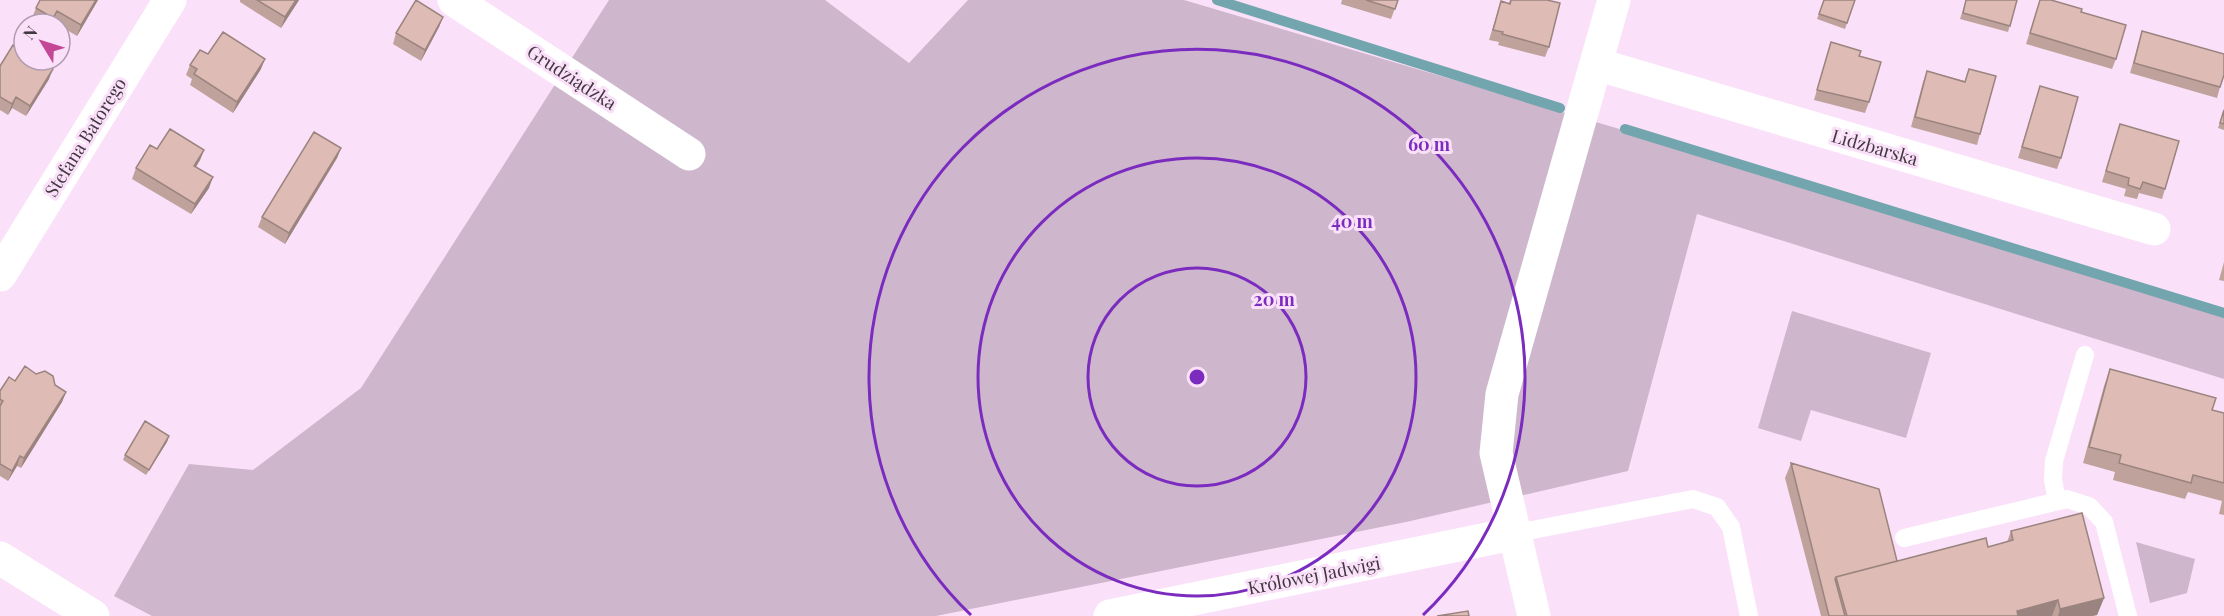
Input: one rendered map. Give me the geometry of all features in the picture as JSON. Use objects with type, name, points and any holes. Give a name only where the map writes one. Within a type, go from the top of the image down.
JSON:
[{"type":"street","name":"Stefana Batorego","points":[[0,275],[170,0]]},
{"type":"street","name":"Grudziądzka","points":[[454,0],[689,154]]},
{"type":"street","points":[[1534,616],[1517,533],[1496,453],[1502,394],[1614,0]]},
{"type":"street","name":"Lidzbarska","points":[[1596,64],[2154,229]]},
{"type":"street","name":"Królowej Jadwigi","points":[[1110,616],[1517,533]]},
{"type":"street","points":[[0,558],[87,615]]},
{"type":"lane","points":[[2057,501],[2053,480],[2054,461],[2085,355]]},
{"type":"lane","points":[[1904,538],[2067,499],[2089,506],[2104,522],[2128,616]]},
{"type":"lane","points":[[1517,533],[1693,500],[1717,507],[1731,527],[1749,616]]},
{"type":"shaded area","points":[[609,0],[825,0],[909,63],[968,0],[1184,0],[2224,308],[2224,379],[1697,214],[1628,471],[1406,522],[936,616],[152,616],[114,596],[189,464],[253,470],[361,388]]},
{"type":"shaded area","points":[[1792,311],[1931,353],[1906,438],[1811,410],[1801,441],[1758,428]]},
{"type":"shaded area","points":[[2136,542],[2195,559],[2187,593],[2150,603]]},
{"type":"building","points":[[40,0],[96,0],[81,25],[72,20],[72,12],[43,12],[36,8]]},
{"type":"building","points":[[257,0],[296,0],[285,17]]},
{"type":"building","points":[[416,0],[443,17],[425,50],[396,33]]},
{"type":"building","points":[[1366,0],[1398,0],[1395,9]]},
{"type":"building","points":[[1511,0],[1547,0],[1560,3],[1549,47],[1493,30],[1501,1],[1510,4]]},
{"type":"building","points":[[1824,0],[1855,0],[1847,23],[1819,14]]},
{"type":"building","points":[[1966,0],[2017,0],[2010,26],[1963,13]]},
{"type":"building","points":[[2040,0],[2051,0],[2082,9],[2081,12],[2126,25],[2116,59],[2030,33]]},
{"type":"building","points":[[2142,31],[2224,54],[2224,75],[2220,87],[2134,63]]},
{"type":"building","points":[[223,32],[265,59],[237,102],[194,74],[197,69],[190,65],[200,50],[208,54]]},
{"type":"building","points":[[1831,42],[1861,51],[1859,56],[1881,62],[1869,102],[1817,90]]},
{"type":"building","points":[[12,47],[12,72],[51,72],[30,106],[16,97],[12,104],[0,97],[0,66]]},
{"type":"building","points":[[1969,69],[1996,76],[1980,134],[1915,117],[1927,71],[1965,82]]},
{"type":"building","points":[[2040,86],[2078,97],[2061,158],[2022,147]]},
{"type":"building","points":[[2224,110],[2224,124],[2220,123]]},
{"type":"building","points":[[2120,124],[2179,141],[2165,189],[2143,182],[2140,189],[2128,185],[2129,178],[2106,171]]},
{"type":"building","points":[[170,129],[204,150],[194,166],[213,177],[195,204],[136,168],[150,145],[157,149]]},
{"type":"building","points":[[314,132],[341,148],[289,233],[262,217]]},
{"type":"building","points":[[25,366],[36,374],[45,371],[53,376],[55,385],[66,392],[24,458],[20,456],[12,471],[0,464],[0,406],[3,401],[0,399],[0,391],[9,377],[15,381]]},
{"type":"building","points":[[2110,369],[2216,398],[2212,410],[2224,413],[2224,483],[2193,475],[2191,483],[2119,463],[2121,455],[2089,447]]},
{"type":"building","points":[[145,421],[169,436],[149,470],[125,455]]},
{"type":"building","points":[[1791,463],[1879,489],[1897,561],[1836,577],[1845,616],[1829,616]]},
{"type":"building","points":[[2082,513],[2104,598],[2060,609],[2058,600],[2017,611],[2018,616],[1847,616],[1836,577],[1986,538],[1988,547],[2013,540],[2011,531]]},
{"type":"building","points":[[1468,611],[1469,616],[1437,616]]},
{"type":"waterway","points":[[1217,0],[1560,108]]},
{"type":"waterway","points":[[1625,129],[2224,313]]}]
